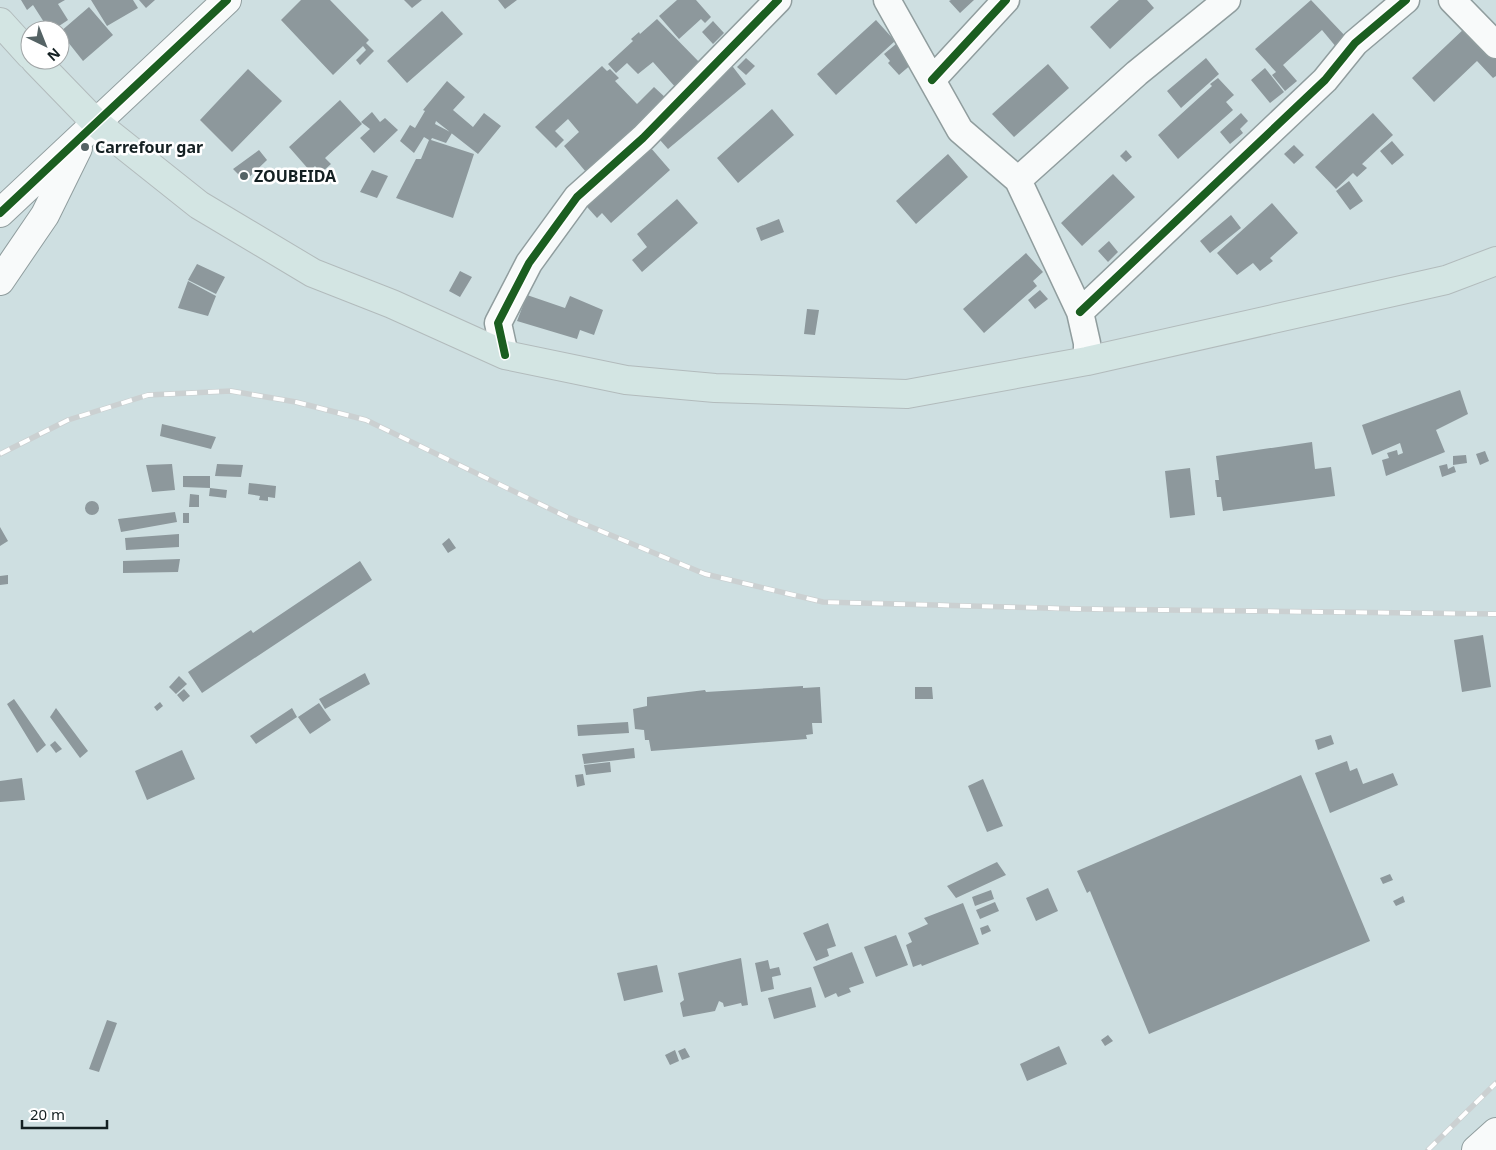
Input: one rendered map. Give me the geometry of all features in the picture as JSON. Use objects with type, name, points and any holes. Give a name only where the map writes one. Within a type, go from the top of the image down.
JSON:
[{"type":"main road","points":[[0,22],[20,44]]},
{"type":"main road","points":[[43,70],[91,128],[199,204],[313,273],[392,304],[505,355],[626,380],[714,388],[907,394],[1087,360],[1446,280],[1496,261]]},
{"type":"street","points":[[505,355],[498,323],[529,263],[577,197],[643,138],[778,0]]},
{"type":"street","points":[[887,0],[960,130],[1018,180],[1080,312],[1087,343],[1087,360]]},
{"type":"street","points":[[932,80],[1006,0]]},
{"type":"street","points":[[1018,180],[1138,73],[1227,0]]},
{"type":"street","points":[[1080,312],[1326,80],[1355,43],[1406,0]]},
{"type":"street","points":[[1452,0],[1496,45]]},
{"type":"street","points":[[0,213],[224,1]]},
{"type":"street","points":[[0,281],[45,215],[91,128]]},
{"type":"street","points":[[1476,1150],[1496,1132]]},
{"type":"building","points":[[21,0],[65,0],[58,4],[68,20],[43,20],[33,5],[27,10]]},
{"type":"building","points":[[91,0],[133,0],[138,8],[107,26]]},
{"type":"building","points":[[139,0],[155,0],[146,8]]},
{"type":"building","points":[[301,0],[330,0],[369,40],[366,43],[374,51],[360,65],[356,60],[366,50],[363,46],[333,75],[281,20]]},
{"type":"building","points":[[404,0],[422,0],[412,8]]},
{"type":"building","points":[[498,0],[517,0],[505,9]]},
{"type":"building","points":[[677,0],[696,0],[711,17],[705,23],[701,19],[679,39],[659,16]]},
{"type":"building","points":[[974,0],[960,13],[949,1]]},
{"type":"building","points":[[1119,0],[1147,0],[1154,8],[1110,49],[1090,27]]},
{"type":"building","points":[[1311,0],[1348,39],[1337,48],[1322,30],[1283,65],[1297,81],[1285,91],[1272,75],[1276,72],[1255,49]]},
{"type":"building","points":[[89,7],[113,35],[83,61],[70,45],[70,23]]},
{"type":"building","points":[[442,11],[463,34],[407,83],[387,61]]},
{"type":"building","points":[[657,19],[702,65],[677,89],[653,62],[638,74],[627,63],[616,73],[608,64],[633,41],[631,39],[639,32],[640,34]]},
{"type":"building","points":[[876,20],[895,41],[836,95],[817,74]]},
{"type":"building","points":[[713,21],[724,33],[713,44],[702,32]]},
{"type":"building","points":[[1466,27],[1496,59],[1496,76],[1493,78],[1477,61],[1434,102],[1412,78]]},
{"type":"building","points":[[896,44],[913,63],[899,75],[888,63],[890,61],[884,54]]},
{"type":"building","points":[[746,58],[755,66],[746,75],[737,67]]},
{"type":"building","points":[[1206,58],[1219,74],[1181,108],[1167,91]]},
{"type":"building","points":[[730,63],[746,84],[668,149],[652,131]]},
{"type":"building","points":[[1048,64],[1069,88],[1014,137],[992,114]]},
{"type":"building","points":[[602,66],[607,71],[610,69],[619,78],[615,81],[637,104],[654,87],[667,99],[586,172],[564,146],[579,132],[568,119],[555,131],[564,140],[556,148],[535,127]]},
{"type":"building","points":[[1265,68],[1284,92],[1270,103],[1251,80]]},
{"type":"building","points":[[248,69],[282,101],[232,152],[200,120]]},
{"type":"building","points":[[1218,78],[1234,95],[1226,102],[1233,110],[1178,159],[1158,135],[1212,86],[1210,84]]},
{"type":"building","points":[[447,81],[465,97],[453,110],[473,127],[484,113],[501,126],[478,154],[452,133],[446,143],[432,138],[431,140],[474,154],[453,218],[396,198],[416,159],[421,159],[429,140],[424,137],[414,153],[400,141],[410,125],[415,128],[425,111],[423,110]],"holes":[[[436,121],[450,132],[435,124]]]},
{"type":"building","points":[[340,100],[362,124],[325,158],[331,164],[321,173],[315,166],[310,171],[289,147]]},
{"type":"building","points":[[772,109],[794,135],[738,183],[717,158]]},
{"type":"building","points":[[372,112],[380,122],[385,118],[398,130],[374,153],[360,138],[370,129],[361,122]]},
{"type":"building","points":[[1241,113],[1248,121],[1240,129],[1243,133],[1230,144],[1220,132]]},
{"type":"building","points":[[1373,113],[1393,135],[1362,164],[1367,168],[1357,177],[1353,173],[1336,189],[1315,167]]},
{"type":"building","points":[[644,140],[670,170],[611,223],[602,213],[597,218],[579,198]]},
{"type":"building","points":[[1392,141],[1404,155],[1392,165],[1380,151]]},
{"type":"building","points":[[1294,145],[1304,155],[1294,164],[1284,154]]},
{"type":"building","points":[[259,150],[267,160],[245,181],[233,169]]},
{"type":"building","points":[[1126,150],[1132,157],[1126,162],[1120,156]]},
{"type":"building","points":[[948,154],[968,177],[916,224],[896,201]]},
{"type":"building","points":[[372,170],[388,176],[377,198],[360,192]]},
{"type":"building","points":[[1113,174],[1135,197],[1082,246],[1061,223]]},
{"type":"building","points":[[1349,181],[1363,201],[1350,210],[1336,191]]},
{"type":"building","points":[[677,199],[698,223],[642,272],[632,260],[647,247],[637,234]]},
{"type":"building","points":[[1272,203],[1298,233],[1270,258],[1273,261],[1260,271],[1253,263],[1237,275],[1217,253]]},
{"type":"building","points":[[1231,215],[1241,228],[1210,253],[1200,241]]},
{"type":"building","points":[[779,219],[784,232],[761,241],[756,228]]},
{"type":"building","points":[[1109,241],[1118,252],[1108,262],[1098,251]]},
{"type":"building","points":[[1026,253],[1043,272],[1033,281],[1037,286],[984,333],[963,309]]},
{"type":"building","points":[[197,264],[225,277],[216,294],[188,280]]},
{"type":"building","points":[[460,271],[472,277],[460,297],[449,291]]},
{"type":"building","points":[[188,281],[216,296],[208,316],[178,308]]},
{"type":"building","points":[[1040,290],[1048,299],[1035,309],[1028,300]]},
{"type":"building","points":[[527,295],[565,308],[570,296],[603,310],[594,335],[580,330],[577,339],[517,321]]},
{"type":"building","points":[[807,309],[819,310],[815,335],[804,334]]},
{"type":"building","points":[[1460,390],[1468,414],[1436,430],[1445,452],[1386,476],[1382,460],[1389,458],[1387,453],[1397,450],[1398,455],[1403,453],[1400,443],[1372,455],[1362,425]]},
{"type":"building","points":[[162,424],[216,437],[211,449],[160,436]]},
{"type":"building","points":[[1312,442],[1315,469],[1331,467],[1335,496],[1223,511],[1221,497],[1217,497],[1215,480],[1219,480],[1216,456]]},
{"type":"building","points":[[1485,451],[1489,461],[1480,465],[1476,454]]},
{"type":"building","points":[[1466,455],[1467,463],[1453,465],[1453,456]]},
{"type":"building","points":[[172,464],[175,490],[152,492],[146,465]]},
{"type":"building","points":[[217,464],[243,465],[241,477],[215,476]]},
{"type":"building","points":[[1447,464],[1448,469],[1454,466],[1456,472],[1442,477],[1439,466]]},
{"type":"building","points":[[1190,468],[1195,515],[1170,518],[1165,471]]},
{"type":"building","points":[[183,476],[210,476],[210,488],[183,487]]},
{"type":"building","points":[[249,483],[276,486],[275,498],[268,497],[268,501],[259,500],[260,496],[248,494]]},
{"type":"building","points":[[210,488],[227,490],[226,498],[209,496]]},
{"type":"building","points":[[190,494],[199,495],[199,507],[189,507]]},
{"type":"building","points":[[92,501],[97,503],[99,508],[97,513],[92,515],[87,513],[85,508],[87,503]]},
{"type":"building","points":[[175,512],[177,522],[121,532],[118,519]]},
{"type":"building","points":[[183,513],[189,513],[189,523],[183,523]]},
{"type":"building","points":[[0,527],[8,541],[0,546]]},
{"type":"building","points":[[179,534],[179,547],[126,550],[125,538]]},
{"type":"building","points":[[449,538],[456,548],[448,553],[442,544]]},
{"type":"building","points":[[180,559],[178,572],[123,573],[123,561]]},
{"type":"building","points":[[360,561],[372,580],[202,693],[188,672],[251,630],[253,633]]},
{"type":"building","points":[[8,575],[8,584],[0,585],[0,576]]},
{"type":"building","points":[[1483,635],[1491,687],[1462,692],[1454,640]]},
{"type":"building","points":[[365,673],[370,684],[325,709],[319,699]]},
{"type":"building","points":[[179,676],[187,684],[176,694],[169,687]]},
{"type":"building","points":[[803,686],[803,688],[820,687],[822,723],[812,723],[813,734],[806,735],[807,739],[651,751],[649,740],[645,740],[644,730],[635,729],[633,709],[647,706],[647,697],[705,690],[706,692]]},
{"type":"building","points":[[915,687],[932,687],[933,699],[915,699]]},
{"type":"building","points":[[184,689],[190,696],[183,702],[177,695]]},
{"type":"building","points":[[14,699],[46,745],[37,753],[7,704]]},
{"type":"building","points":[[160,702],[163,706],[157,711],[154,707]]},
{"type":"building","points":[[319,703],[331,720],[310,734],[298,717]]},
{"type":"building","points":[[56,708],[88,751],[80,758],[50,717]]},
{"type":"building","points":[[292,708],[297,717],[256,744],[250,736]]},
{"type":"building","points":[[628,722],[629,733],[578,736],[577,725]]},
{"type":"building","points":[[1331,735],[1334,744],[1318,750],[1315,740]]},
{"type":"building","points":[[55,741],[62,749],[56,753],[50,745]]},
{"type":"building","points":[[634,748],[635,758],[584,764],[582,754]]},
{"type":"building","points":[[182,750],[195,779],[147,800],[135,771]]},
{"type":"building","points":[[1347,761],[1350,771],[1357,768],[1363,784],[1393,773],[1398,785],[1330,813],[1315,773]]},
{"type":"building","points":[[610,762],[611,772],[586,775],[584,765]]},
{"type":"building","points":[[583,774],[585,785],[577,787],[575,775]]},
{"type":"building","points":[[1301,775],[1370,941],[1149,1034],[1090,891],[1087,893],[1077,871]]},
{"type":"building","points":[[22,778],[25,800],[0,802],[0,781]]},
{"type":"building","points":[[983,779],[1003,826],[987,832],[968,786]]},
{"type":"building","points":[[997,862],[1006,875],[956,898],[947,886]]},
{"type":"building","points":[[1390,874],[1393,880],[1383,884],[1380,878]]},
{"type":"building","points":[[1048,888],[1058,911],[1036,921],[1026,898]]},
{"type":"building","points":[[991,890],[994,899],[975,906],[972,897]]},
{"type":"building","points":[[1403,896],[1405,902],[1396,906],[1393,901]]},
{"type":"building","points":[[995,902],[999,911],[980,919],[976,910]]},
{"type":"building","points":[[963,903],[979,944],[922,966],[921,964],[913,967],[906,945],[912,942],[908,933],[928,924],[924,918]]},
{"type":"building","points":[[828,923],[836,946],[827,949],[829,956],[816,961],[803,933]]},
{"type":"building","points":[[988,925],[991,931],[982,935],[980,928]]},
{"type":"building","points":[[896,935],[908,965],[876,977],[864,947]]},
{"type":"building","points":[[852,952],[864,983],[849,988],[851,992],[838,997],[836,993],[825,998],[813,967]]},
{"type":"building","points":[[741,958],[748,1005],[742,1006],[741,1003],[724,1007],[723,1003],[719,1001],[715,1011],[683,1017],[680,1003],[684,1000],[678,973]]},
{"type":"building","points":[[768,960],[770,969],[779,967],[781,975],[772,977],[774,989],[761,992],[755,963]]},
{"type":"building","points":[[657,965],[663,992],[624,1001],[617,973]]},
{"type":"building","points":[[811,987],[816,1007],[774,1019],[768,998]]},
{"type":"building","points":[[107,1020],[117,1023],[99,1072],[89,1069]]},
{"type":"building","points":[[1108,1035],[1113,1041],[1105,1046],[1101,1040]]},
{"type":"building","points":[[1059,1046],[1067,1064],[1027,1081],[1020,1064]]},
{"type":"building","points":[[685,1048],[690,1057],[682,1060],[678,1051]]},
{"type":"building","points":[[675,1050],[679,1061],[670,1065],[665,1055]]},
{"type":"railway","points":[[0,454],[68,420],[148,395],[231,391],[296,402],[366,420],[567,517],[705,574],[823,602],[1082,609],[1496,614]]},
{"type":"railway","points":[[1428,1150],[1496,1083]]},
{"type":"cycle path","points":[[0,213],[227,0]]},
{"type":"cycle path","points":[[505,355],[498,323],[529,263],[577,197],[643,138],[778,0]]},
{"type":"cycle path","points":[[932,80],[1006,0]]},
{"type":"cycle path","points":[[1080,312],[1325,80],[1355,43],[1406,0]]},
{"type":"place","name":"Carrefour gar","points":[[85,147]]},
{"type":"place","name":"ZOUBEIDA","points":[[244,176]]}]
